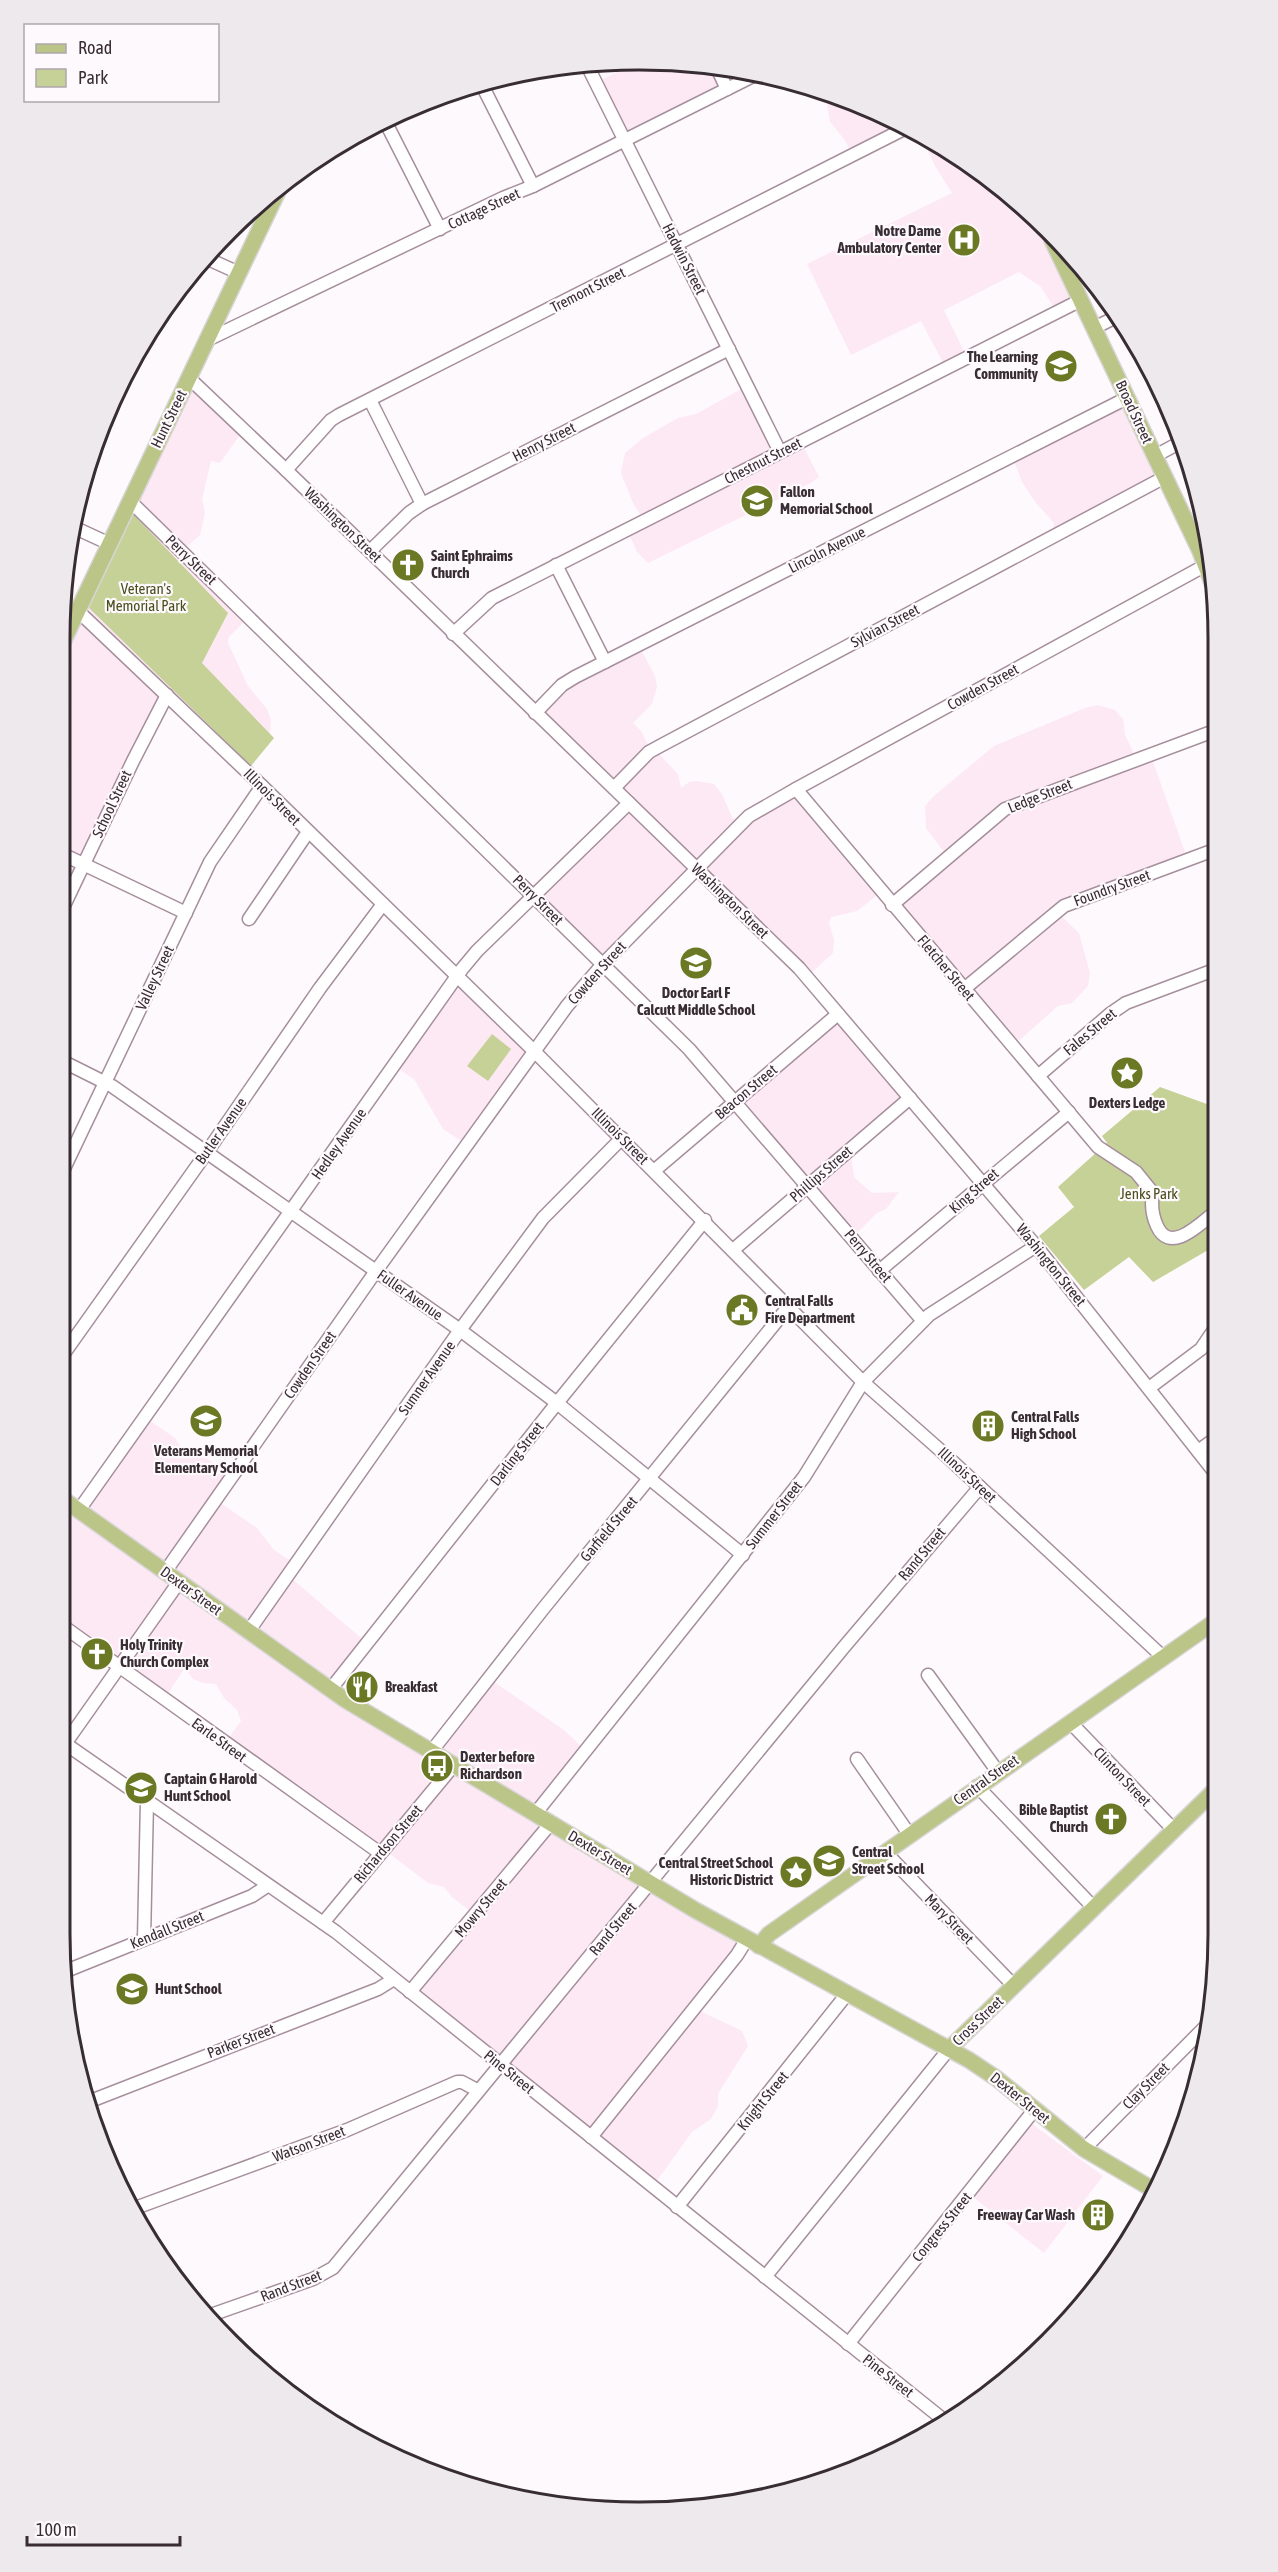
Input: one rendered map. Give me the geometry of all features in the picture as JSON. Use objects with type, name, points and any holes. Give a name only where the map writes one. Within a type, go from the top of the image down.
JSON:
[{"type":"main road","name":"Hunt Street","points":[[71,626],[271,206]]},
{"type":"main road","name":"Broad Street","points":[[1061,259],[1201,555]]},
{"type":"main road","name":"Dexter Street","points":[[70,1504],[330,1690],[651,1884],[984,2069],[1084,2149],[1148,2186]]},
{"type":"main road","name":"Central Street","points":[[753,1942],[769,1934],[909,1833],[1208,1626]]},
{"type":"main road","name":"Cross Street","points":[[949,2049],[1208,1797]]},
{"type":"street","name":"Hadwin Street","points":[[591,73],[780,452]]},
{"type":"street","points":[[721,76],[727,89]]},
{"type":"street","name":"Cottage Street","points":[[207,340],[533,186],[745,80]]},
{"type":"street","points":[[486,92],[533,186]]},
{"type":"street","points":[[389,129],[440,229]]},
{"type":"street","name":"Tremont Street","points":[[286,470],[331,420],[897,133]]},
{"type":"street","points":[[214,262],[239,273]]},
{"type":"street","name":"Chestnut Street","points":[[453,634],[492,597],[1081,300]]},
{"type":"street","points":[[1094,328],[1110,320]]},
{"type":"street","name":"Henry Street","points":[[370,551],[409,513],[422,504],[729,349]]},
{"type":"street","name":"Washington Street","points":[[189,378],[787,956],[1036,1246],[1208,1464]]},
{"type":"street","name":"Lincoln Avenue","points":[[535,713],[568,681],[1128,398]]},
{"type":"street","points":[[370,400],[422,504]]},
{"type":"street","points":[[1155,456],[1173,446]]},
{"type":"street","name":"Sylvian Street","points":[[614,788],[650,752],[660,746],[1165,477]]},
{"type":"street","name":"Perry Street","points":[[130,501],[689,1049],[923,1321]]},
{"type":"street","points":[[81,530],[110,543]]},
{"type":"street","points":[[556,565],[606,662]]},
{"type":"street","name":"Cowden Street","points":[[165,1572],[376,1271],[567,1006],[603,964],[749,816],[1203,567]]},
{"type":"street","name":"Illinois Street","points":[[78,611],[262,786],[534,1051],[655,1170],[863,1382],[1164,1658]]},
{"type":"street","name":"School Street","points":[[70,893],[167,695]]},
{"type":"street","name":"Ledge Street","points":[[892,905],[1005,809],[1208,733]]},
{"type":"street","name":"Valley Street","points":[[70,1156],[216,853],[262,786]]},
{"type":"street","name":"Fletcher Street","points":[[796,789],[1098,1147],[1128,1166],[1143,1179],[1153,1193],[1152,1209],[1158,1228],[1169,1239],[1179,1238],[1208,1217]]},
{"type":"street","name":"Hedley Avenue","points":[[79,1510],[457,976],[477,951],[629,803]]},
{"type":"street","points":[[249,918],[308,832]]},
{"type":"street","name":"Foundry Street","points":[[964,989],[1064,906],[1208,852]]},
{"type":"street","points":[[70,858],[186,913]]},
{"type":"street","name":"Butler Avenue","points":[[70,1345],[320,988],[383,904]]},
{"type":"street","name":"Fales Street","points":[[1038,1076],[1126,1003],[1208,973]]},
{"type":"street","name":"Beacon Street","points":[[655,1170],[838,1014]]},
{"type":"street","name":"Fuller Avenue","points":[[70,1065],[105,1082],[460,1330],[557,1403],[743,1555]]},
{"type":"street","name":"Phillips Street","points":[[733,1250],[910,1098]]},
{"type":"street","name":"King Street","points":[[879,1271],[1069,1112]]},
{"type":"street","name":"Sumner Avenue","points":[[248,1632],[460,1330],[537,1225],[622,1138]]},
{"type":"street","name":"Darling Street","points":[[330,1690],[557,1403],[705,1221]]},
{"type":"street","name":"Summer Street","points":[[535,1814],[809,1470],[863,1382],[923,1321],[1036,1246]]},
{"type":"street","name":"Garfield Street","points":[[431,1752],[543,1609],[789,1306]]},
{"type":"street","points":[[1149,1388],[1201,1349],[1208,1339]]},
{"type":"street","points":[[1198,1451],[1208,1444]]},
{"type":"street","name":"Rand Street","points":[[217,2313],[313,2279],[333,2268],[477,2090],[651,1884],[851,1638],[980,1487]]},
{"type":"street","points":[[70,1733],[179,1582]]},
{"type":"street","name":"Earle Street","points":[[70,1631],[380,1853]]},
{"type":"street","points":[[928,1675],[998,1772]]},
{"type":"street","name":"Clinton Street","points":[[1070,1722],[1174,1830]]},
{"type":"street","name":"Pine Street","points":[[70,1751],[147,1801],[323,1923],[938,2416]]},
{"type":"street","points":[[856,1759],[909,1833]]},
{"type":"street","name":"Richardson Street","points":[[323,1923],[454,1765]]},
{"type":"street","points":[[977,1786],[1094,1908]]},
{"type":"street","points":[[144,1938],[147,1801]]},
{"type":"street","name":"Mowry Street","points":[[410,1992],[551,1823]]},
{"type":"street","name":"Mary Street","points":[[885,1852],[1014,1986]]},
{"type":"street","name":"Kendall Street","points":[[72,1968],[252,1896],[267,1886]]},
{"type":"street","name":"Central Street","points":[[591,2138],[737,1955],[753,1942]]},
{"type":"street","name":"Parker Street","points":[[96,2099],[378,1989],[394,1979]]},
{"type":"street","name":"Knight Street","points":[[677,2207],[848,1994]]},
{"type":"street","name":"Clay Street","points":[[1084,2149],[1199,2033]]},
{"type":"street","name":"Cross Street","points":[[765,2277],[949,2049]]},
{"type":"street","name":"Watson Street","points":[[141,2206],[346,2130],[450,2084],[462,2082],[477,2090]]},
{"type":"street","name":"Congress Street","points":[[848,2344],[1035,2109]]},
{"type":"shaded area","points":[[639,70],[713,75],[722,76],[730,93],[628,145],[597,82],[619,71]]},
{"type":"shaded area","points":[[814,98],[857,114],[902,135],[855,159],[844,139],[830,122],[827,104]]},
{"type":"shaded area","points":[[927,150],[985,188],[1041,237],[1060,258],[1081,303],[1058,314],[1041,287],[1019,272],[944,310],[968,360],[947,370],[921,321],[851,355],[807,264],[952,193]]},
{"type":"shaded area","points":[[192,385],[242,432],[220,463],[211,461],[202,499],[205,513],[200,535],[182,551],[247,619],[229,637],[228,643],[248,686],[267,709],[271,720],[270,735],[239,765],[167,700],[70,896],[70,631]]},
{"type":"shaded area","points":[[745,387],[780,453],[803,446],[819,477],[648,563],[637,552],[628,532],[644,521],[633,503],[621,473],[625,453],[643,438],[678,418],[696,414]]},
{"type":"shaded area","points":[[1129,404],[1165,479],[1051,542],[1054,523],[1036,503],[1022,482],[1014,461],[1018,457]]},
{"type":"shaded area","points":[[640,648],[655,676],[657,687],[652,704],[633,723],[641,731],[652,752],[658,753],[678,774],[681,788],[689,782],[697,781],[714,784],[722,794],[732,817],[741,827],[794,795],[880,893],[857,911],[831,917],[829,923],[834,940],[833,953],[807,977],[699,870],[608,961],[536,901],[630,806],[538,715],[558,692]]},
{"type":"shaded area","points":[[1098,705],[1115,710],[1123,719],[1125,735],[1138,762],[1152,759],[1189,863],[1076,906],[1060,915],[1079,933],[1090,973],[1088,986],[1072,1003],[1058,1006],[1014,1045],[903,917],[899,900],[947,856],[926,828],[925,806],[934,796],[994,746],[1085,708]]},
{"type":"shaded area","points":[[455,982],[534,1056],[466,1144],[443,1129],[414,1079],[397,1068]]},
{"type":"shaded area","points":[[840,1018],[911,1101],[851,1154],[854,1177],[872,1193],[899,1192],[886,1209],[877,1213],[853,1237],[737,1105]]},
{"type":"shaded area","points":[[149,1420],[175,1438],[187,1457],[206,1458],[234,1477],[219,1502],[257,1528],[274,1550],[297,1565],[290,1577],[368,1644],[334,1689],[433,1756],[494,1682],[564,1730],[587,1752],[537,1816],[747,1944],[698,2010],[742,2031],[748,2046],[718,2094],[718,2106],[711,2119],[692,2132],[651,2189],[413,1997],[475,1915],[452,1897],[444,1887],[428,1883],[386,1851],[224,1744],[241,1721],[237,1710],[224,1698],[216,1684],[193,1679],[185,1668],[164,1699],[70,1635],[70,1510],[76,1514]]},
{"type":"shaded area","points":[[1032,2124],[1103,2176],[1044,2253],[973,2197]]},
{"type":"green space","name":"Veteran's Memorial Park","points":[[133,514],[228,613],[202,663],[274,738],[251,766],[88,607]]},
{"type":"green space","points":[[492,1034],[511,1049],[488,1081],[467,1066]]},
{"type":"green space","name":"Jenks Park","points":[[1160,1087],[1208,1104],[1208,1250],[1153,1282],[1129,1257],[1084,1290],[1039,1236],[1074,1207],[1058,1187],[1107,1143],[1102,1136]]},
{"type":"place","name":"Notre Dame Ambulatory Center","points":[[964,240]]},
{"type":"place","name":"The Learning Community","points":[[1061,366]]},
{"type":"place","name":"Fallon Memorial School","points":[[757,501]]},
{"type":"place","name":"Saint Ephraims Church","points":[[408,565]]},
{"type":"place","name":"Doctor Earl F Calcutt Middle School","points":[[696,963]]},
{"type":"place","name":"Dexters Ledge","points":[[1127,1073]]},
{"type":"place","name":"Central Falls Fire Department","points":[[742,1310]]},
{"type":"place","name":"Veterans Memorial Elementary School","points":[[206,1421]]},
{"type":"place","name":"Central Falls High School","points":[[988,1426]]},
{"type":"place","name":"Holy Trinity Church Complex","points":[[97,1654]]},
{"type":"place","name":"Breakfast","points":[[362,1687]]},
{"type":"place","name":"Dexter before Richardson","points":[[437,1766]]},
{"type":"place","name":"Captain G Harold Hunt School","points":[[141,1788]]},
{"type":"place","name":"Bible Baptist Church","points":[[1111,1819]]},
{"type":"place","name":"Central Street School","points":[[829,1861]]},
{"type":"place","name":"Central Street School Historic District","points":[[796,1872]]},
{"type":"place","name":"Hunt School","points":[[132,1989]]},
{"type":"place","name":"Freeway Car Wash","points":[[1098,2215]]}]
